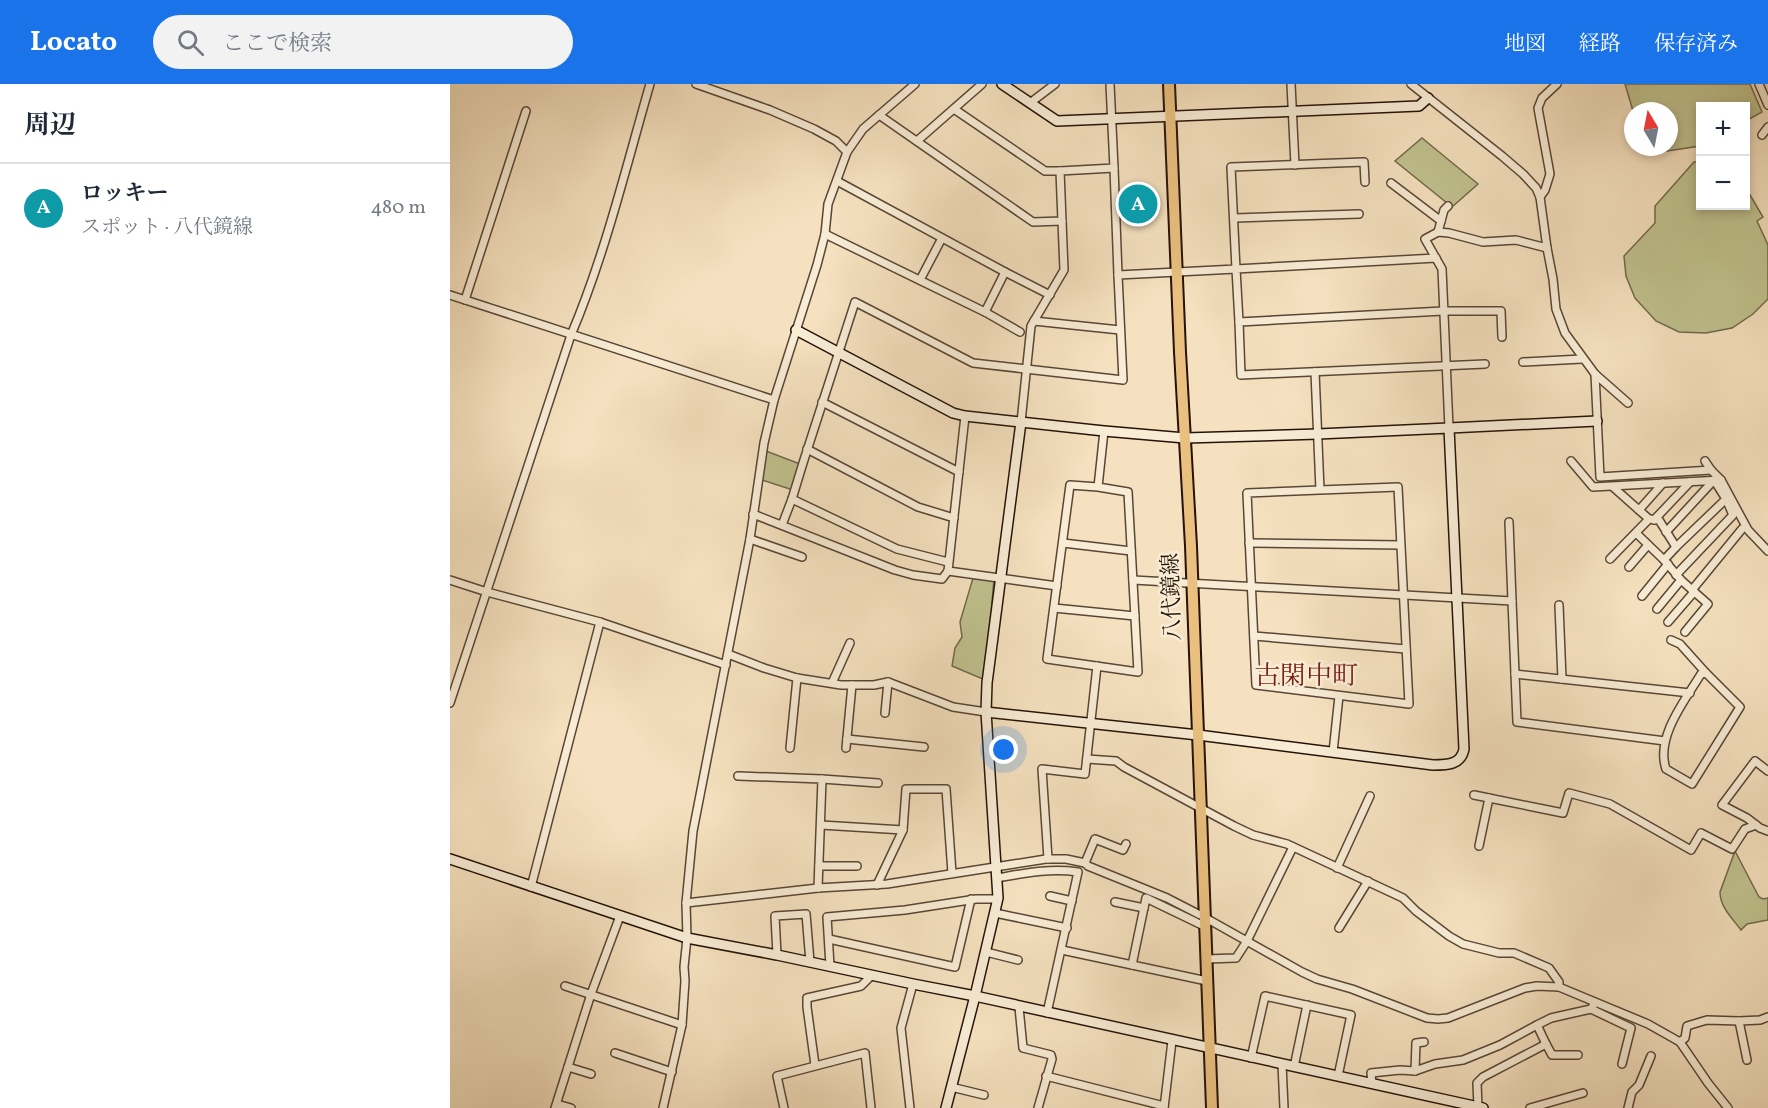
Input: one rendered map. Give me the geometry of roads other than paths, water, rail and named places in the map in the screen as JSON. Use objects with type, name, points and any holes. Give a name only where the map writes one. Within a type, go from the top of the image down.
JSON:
[{"type":"main road","name":"八代鏡線","points":[[1169,84],[1193,584],[1212,1108]]},
{"type":"street","points":[[450,703],[571,334],[582,308],[650,84]]},
{"type":"street","points":[[696,84],[770,110],[814,129],[836,141],[847,153]]},
{"type":"street","points":[[663,1108],[682,1025],[686,981],[684,967],[687,938],[686,903],[693,831],[750,539],[764,443],[774,400],[825,234],[828,204],[847,153],[863,129],[915,84]]},
{"type":"street","points":[[917,141],[982,84]]},
{"type":"street","points":[[1002,84],[1057,121],[1419,106],[1428,98]]},
{"type":"street","points":[[1030,103],[1055,84]]},
{"type":"street","points":[[782,525],[855,302],[973,363],[1123,380],[1110,84]]},
{"type":"street","points":[[1291,84],[1295,165]]},
{"type":"street","points":[[1411,84],[1523,174],[1536,188],[1540,197],[1556,309],[1565,333],[1595,374],[1628,403]]},
{"type":"street","points":[[1540,197],[1550,174],[1538,108],[1542,98],[1557,84]]},
{"type":"street","points":[[1759,84],[1768,105]]},
{"type":"street","points":[[954,109],[1045,171],[1113,168]]},
{"type":"street","points":[[465,300],[526,111]]},
{"type":"street","points":[[879,115],[1033,222],[1062,221]]},
{"type":"street","points":[[1762,135],[1768,127]]},
{"type":"street","points":[[1365,182],[1364,162],[1232,167],[1241,375],[1485,364]]},
{"type":"street","points":[[946,1108],[998,899],[986,712],[987,683],[1021,422],[1031,326],[1064,270],[1060,171]]},
{"type":"street","points":[[837,181],[1050,295]]},
{"type":"street","points":[[1391,183],[1441,221]]},
{"type":"street","points":[[1438,232],[1444,210],[1448,206]]},
{"type":"street","points":[[1235,218],[1359,214]]},
{"type":"street","points":[[728,654],[764,669],[797,678],[841,685],[873,685],[888,682],[953,707],[986,712],[1198,735],[1433,765],[1447,765],[1456,762],[1463,756],[1464,749],[1442,270],[1425,239],[1438,232],[1484,242],[1516,240],[1547,248]]},
{"type":"street","points":[[825,234],[985,312],[1020,332]]},
{"type":"street","points":[[920,280],[942,238]]},
{"type":"street","points":[[1118,275],[1436,258]]},
{"type":"street","points":[[985,312],[1005,272]]},
{"type":"street","points":[[450,295],[774,400]]},
{"type":"street","points":[[1239,322],[1501,310],[1502,337]]},
{"type":"street","points":[[1034,321],[1120,330]]},
{"type":"street","points":[[796,330],[953,413],[965,416],[1185,438],[1597,421]]},
{"type":"street","points":[[1524,362],[1582,359]]},
{"type":"street","points":[[1315,372],[1320,490]]},
{"type":"street","points":[[1595,374],[1600,477],[1711,470]]},
{"type":"street","points":[[822,402],[959,472]]},
{"type":"street","points":[[753,514],[895,570],[942,579],[948,566],[965,416]]},
{"type":"street","points":[[1098,487],[1104,431]]},
{"type":"street","points":[[807,449],[918,507],[954,518]]},
{"type":"street","points":[[1571,461],[1593,487],[1718,480]]},
{"type":"street","points":[[1705,461],[1744,527]]},
{"type":"street","points":[[1718,480],[1733,515],[1768,551]]},
{"type":"street","points":[[1666,532],[1718,480]]},
{"type":"street","points":[[1610,559],[1690,482]]},
{"type":"street","points":[[1639,510],[1664,483]]},
{"type":"street","points":[[1070,485],[1128,492],[1138,672],[1047,659],[1063,543],[1070,485]]},
{"type":"street","points":[[1398,487],[1409,704],[1256,685],[1249,543],[1247,493],[1398,487]]},
{"type":"street","points":[[1612,487],[1639,510],[1652,519],[1659,520],[1676,547]]},
{"type":"street","points":[[792,499],[897,549],[948,566],[1001,578],[1057,586]]},
{"type":"street","points":[[1642,596],[1676,547],[1726,499]]},
{"type":"street","points":[[1657,609],[1679,577],[1733,515]]},
{"type":"street","points":[[1509,522],[1517,722],[1665,741]]},
{"type":"street","points":[[1668,622],[1744,527]]},
{"type":"street","points":[[1636,533],[1708,604],[1685,632]]},
{"type":"street","points":[[750,539],[802,557]]},
{"type":"street","points":[[1063,543],[1131,551]]},
{"type":"street","points":[[1249,543],[1400,545]]},
{"type":"street","points":[[1629,567],[1648,545]]},
{"type":"street","points":[[450,580],[600,622],[726,665]]},
{"type":"street","points":[[1133,580],[1512,601]]},
{"type":"street","points":[[1559,605],[1562,679]]},
{"type":"street","points":[[1054,608],[1135,616]]},
{"type":"street","points":[[531,887],[600,622]]},
{"type":"street","points":[[1254,636],[1406,649]]},
{"type":"street","points":[[1671,640],[1680,644],[1740,707],[1692,784],[1666,769],[1665,741],[1670,724],[1701,674],[1706,673]]},
{"type":"street","points":[[832,683],[850,643]]},
{"type":"street","points":[[1048,859],[1042,769],[1085,774],[1097,666]]},
{"type":"street","points":[[1515,674],[1690,693]]},
{"type":"street","points":[[790,748],[797,678]]},
{"type":"street","points":[[885,713],[888,682]]},
{"type":"street","points":[[846,748],[852,685]]},
{"type":"street","points":[[1333,752],[1339,696]]},
{"type":"street","points":[[847,739],[924,747]]},
{"type":"street","points":[[1088,759],[1116,761],[1253,835],[1293,847],[1403,898],[1416,911],[1463,944],[1499,953],[1514,953],[1549,968],[1559,982],[1559,987]]},
{"type":"street","points":[[1768,771],[1755,761],[1722,805],[1768,831]]},
{"type":"street","points":[[738,776],[878,783]]},
{"type":"street","points":[[819,888],[822,779]]},
{"type":"street","points":[[877,885],[903,830],[906,789],[946,789],[952,873]]},
{"type":"street","points":[[1474,795],[1563,813],[1569,793],[1610,804],[1691,850],[1701,833],[1732,849],[1745,829],[1756,825]]},
{"type":"street","points":[[1337,868],[1370,796]]},
{"type":"street","points":[[1479,846],[1489,798]]},
{"type":"street","points":[[821,825],[903,830]]},
{"type":"street","points":[[1085,863],[1095,839],[1123,850],[1126,844]]},
{"type":"street","points":[[1206,959],[1236,958],[1293,847]]},
{"type":"street","points":[[450,859],[687,938],[975,996],[1338,1076],[1453,1105],[1480,1107],[1477,1083],[1483,1077],[1546,1044]]},
{"type":"street","points":[[686,903],[819,888],[877,885],[996,866],[1066,859],[1085,863],[1167,898],[1204,921]]},
{"type":"street","points":[[819,866],[857,866]]},
{"type":"street","points":[[997,879],[1058,869],[1078,872],[1047,1012]]},
{"type":"street","points":[[1339,928],[1368,881]]},
{"type":"street","points":[[1050,896],[1072,901]]},
{"type":"street","points":[[1132,965],[1146,898],[1246,940],[1317,979],[1352,989],[1427,1018],[1448,1018],[1531,987],[1548,985],[1559,987],[1631,1028],[1622,1064]]},
{"type":"street","points":[[830,966],[827,917],[905,910],[971,899],[998,899]]},
{"type":"street","points":[[829,939],[955,967],[971,899]]},
{"type":"street","points":[[1115,902],[1144,908]]},
{"type":"street","points":[[994,913],[1067,928]]},
{"type":"street","points":[[777,955],[775,916],[806,914],[810,962]]},
{"type":"street","points":[[571,1108],[556,1106],[591,994],[620,916]]},
{"type":"street","points":[[1062,950],[1207,981]]},
{"type":"street","points":[[986,952],[1018,960]]},
{"type":"street","points":[[815,1065],[807,998],[861,987],[872,975]]},
{"type":"street","points":[[910,1108],[901,1028],[912,984]]},
{"type":"street","points":[[565,986],[682,1025]]},
{"type":"street","points":[[1251,1058],[1265,996],[1351,1015],[1338,1076]]},
{"type":"street","points":[[1294,1067],[1307,1005]]},
{"type":"street","points":[[1372,1084],[1371,1073],[1415,1071],[1435,1064],[1463,1060],[1500,1045],[1551,1018],[1593,1006],[1648,1024],[1680,1042],[1728,1108]]},
{"type":"street","points":[[1019,1007],[1023,1048],[1051,1055],[1052,1059],[1038,1108]]},
{"type":"street","points":[[1680,1042],[1685,1038],[1687,1026],[1707,1020],[1739,1022],[1768,1017]]},
{"type":"street","points":[[1739,1022],[1747,1060]]},
{"type":"street","points":[[1537,1025],[1552,1055],[1578,1055]]},
{"type":"street","points":[[1046,1076],[1164,1107],[1172,1041]]},
{"type":"street","points":[[1415,1071],[1416,1043]]},
{"type":"street","points":[[615,1053],[672,1072]]},
{"type":"street","points":[[784,1108],[777,1076],[865,1053],[871,1108]]},
{"type":"street","points":[[1628,1108],[1632,1092],[1639,1085],[1651,1056]]},
{"type":"street","points":[[1282,1064],[1284,1108]]},
{"type":"street","points":[[568,1067],[591,1074]]},
{"type":"street","points":[[951,1087],[984,1095]]},
{"type":"street","points":[[1530,1108],[1544,1100],[1579,1092]]},
{"type":"waterway","points":[[450,584],[481,594]]},
{"type":"place","name":"ロッキー","points":[[1138,204]]},
{"type":"district","name":"古閑中町","points":[[1306,677]]}]
